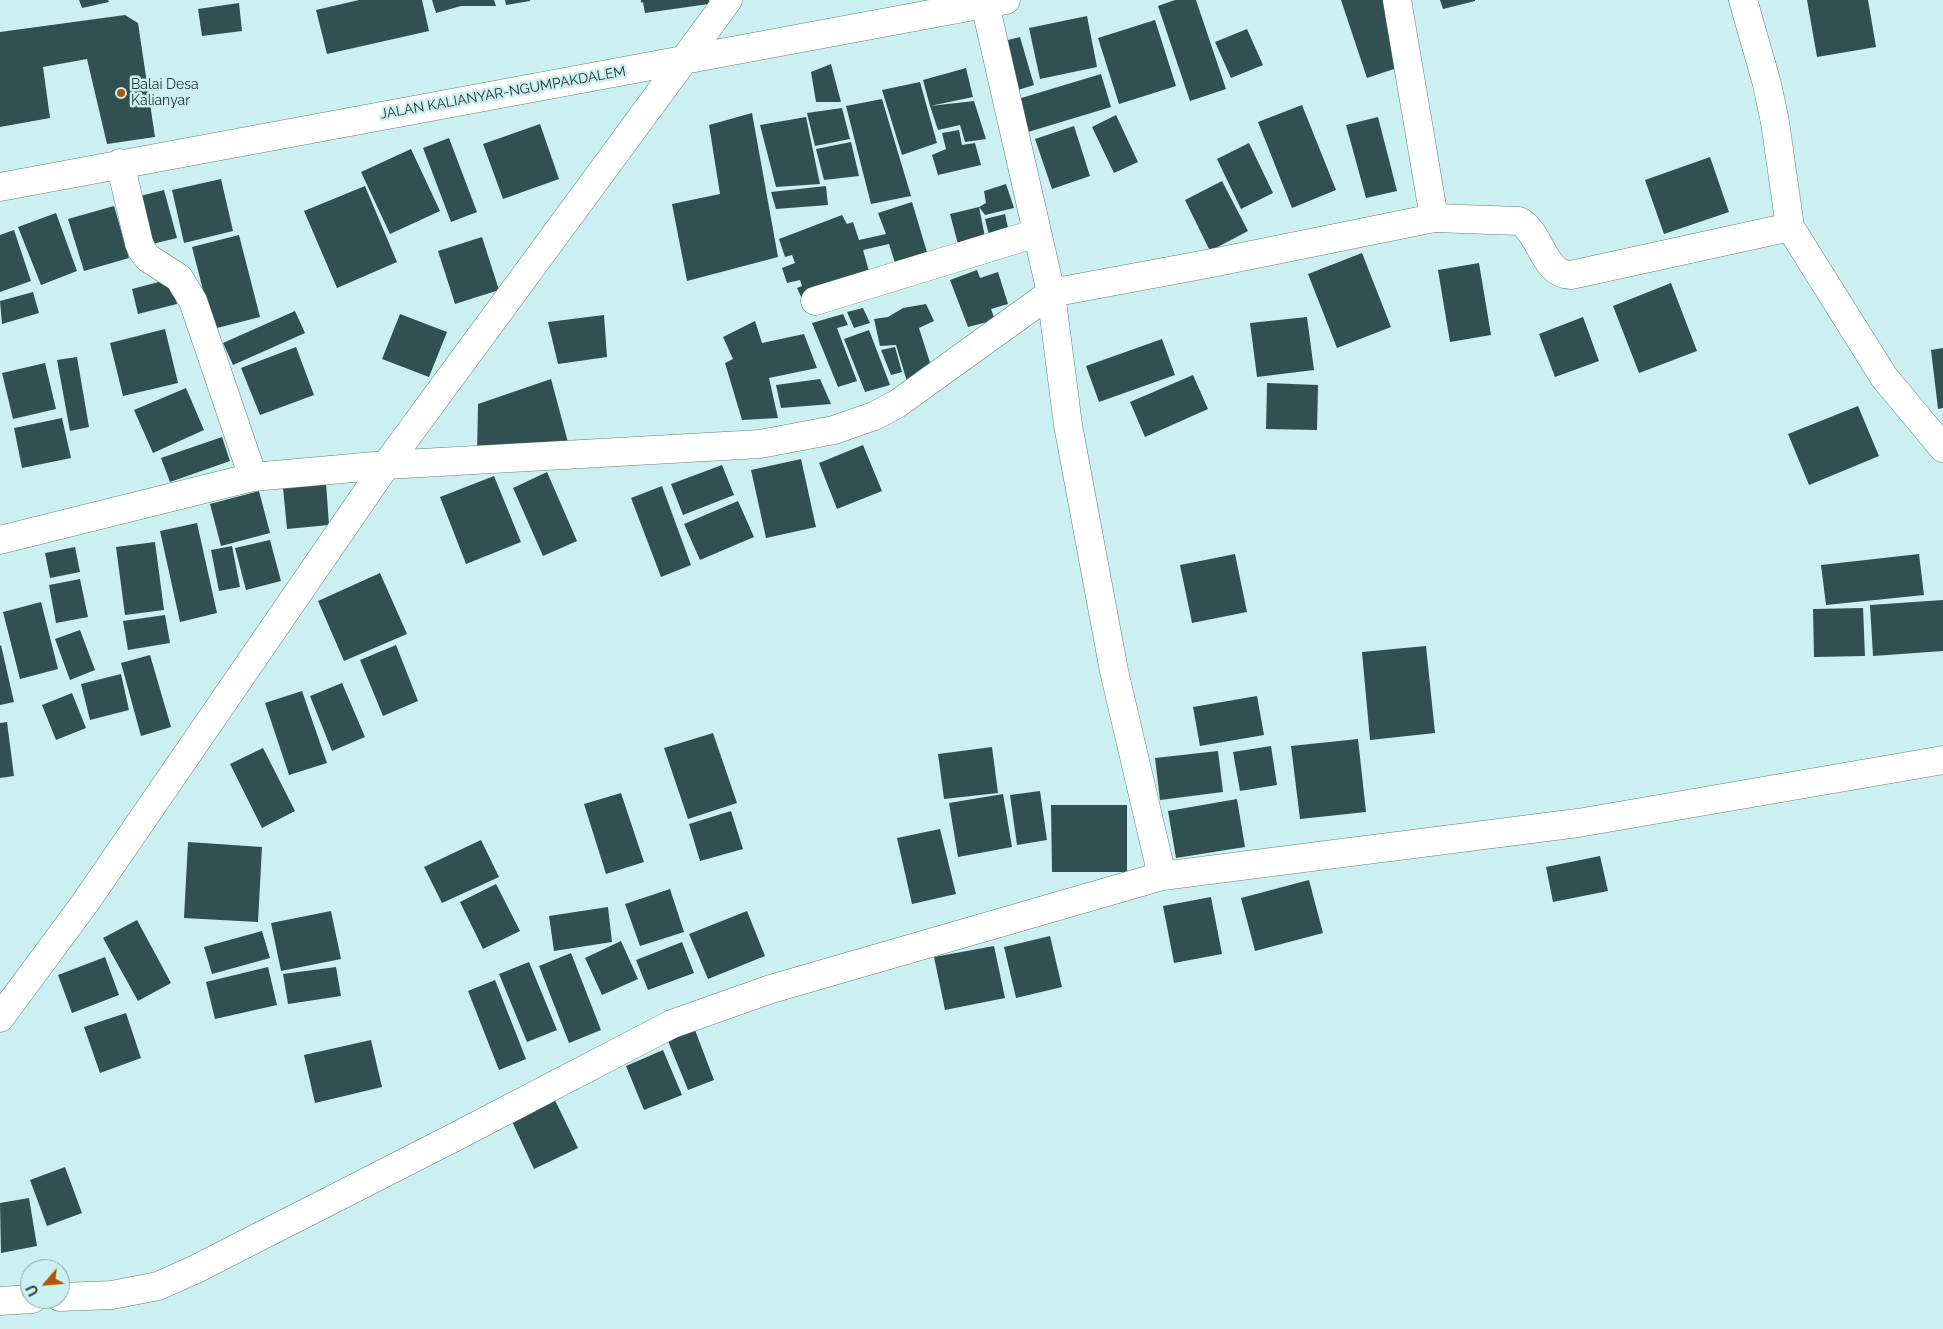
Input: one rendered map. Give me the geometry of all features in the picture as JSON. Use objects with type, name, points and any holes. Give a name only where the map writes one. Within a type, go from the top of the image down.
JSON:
[{"type":"street","points":[[0,1018],[85,902],[386,465],[728,0]]},
{"type":"street","points":[[1397,0],[1434,218]]},
{"type":"street","points":[[1743,0],[1767,84],[1775,122],[1790,227],[1884,377],[1943,448]]},
{"type":"street","points":[[995,2],[1037,233],[1051,293],[1068,425],[1114,671],[1162,876]]},
{"type":"street","name":"JALAN KALIANYAR-NGUMPAKDALEM","points":[[0,187],[995,2]]},
{"type":"street","points":[[120,164],[139,244],[143,252],[179,278],[193,301],[253,477]]},
{"type":"street","points":[[0,540],[253,477],[386,465],[760,444],[834,430],[874,416],[897,404],[1051,293],[1434,218],[1519,221],[1528,228],[1555,270],[1562,275],[1581,273],[1790,227]]},
{"type":"street","points":[[815,301],[1037,233]]},
{"type":"street","points":[[70,1296],[112,1294],[158,1286],[194,1270],[451,1140],[672,1024],[771,990],[1162,876],[1578,823],[1943,760]]},
{"type":"street","points":[[0,1301],[20,1300]]},
{"type":"building","points":[[79,0],[108,0],[109,2],[82,8]]},
{"type":"building","points":[[359,0],[422,0],[429,31],[327,54],[316,10]]},
{"type":"building","points":[[432,0],[494,0],[496,6],[461,6],[436,13]]},
{"type":"building","points":[[505,0],[530,0],[530,1],[506,5]]},
{"type":"building","points":[[641,0],[709,0],[709,4],[645,13]]},
{"type":"building","points":[[1175,0],[1196,0],[1226,89],[1190,101],[1158,6]]},
{"type":"building","points":[[1341,0],[1384,0],[1406,65],[1367,78]]},
{"type":"building","points":[[1440,0],[1475,0],[1475,1],[1443,9]]},
{"type":"building","points":[[1807,0],[1868,0],[1876,47],[1817,57]]},
{"type":"building","points":[[239,3],[242,31],[202,36],[198,9]]},
{"type":"building","name":"Balai Desa Kalianyar","points":[[125,15],[138,23],[155,137],[107,144],[87,59],[43,67],[50,118],[0,127],[0,32]]},
{"type":"building","points":[[1087,16],[1097,67],[1040,79],[1029,28]]},
{"type":"building","points":[[1155,20],[1176,86],[1119,104],[1098,38]]},
{"type":"building","points":[[1247,29],[1263,65],[1231,78],[1215,42]]},
{"type":"building","points":[[1020,37],[1034,85],[1015,91],[1000,42]]},
{"type":"building","points":[[831,64],[841,102],[816,102],[811,72]]},
{"type":"building","points":[[966,68],[973,97],[930,106],[923,80]]},
{"type":"building","points":[[1101,74],[1111,107],[1028,132],[1018,99]]},
{"type":"building","points":[[920,82],[937,143],[902,155],[882,90]]},
{"type":"building","points":[[882,99],[911,196],[871,204],[846,106]]},
{"type":"building","points":[[974,101],[986,139],[965,142],[960,125],[938,130],[930,106]]},
{"type":"building","points":[[1302,105],[1336,190],[1292,208],[1258,122]]},
{"type":"building","points":[[842,108],[850,139],[815,146],[807,113]]},
{"type":"building","points":[[752,113],[778,257],[687,281],[672,204],[720,194],[709,125]]},
{"type":"building","points":[[1116,115],[1138,162],[1114,173],[1092,127]]},
{"type":"building","points":[[806,117],[820,184],[776,187],[760,125]]},
{"type":"building","points":[[1378,117],[1397,191],[1366,198],[1346,125]]},
{"type":"building","points":[[540,124],[559,179],[503,199],[483,144]]},
{"type":"building","points":[[1074,126],[1090,176],[1052,189],[1035,139]]},
{"type":"building","points":[[959,130],[962,145],[975,143],[981,165],[938,175],[932,155],[946,149],[942,133]]},
{"type":"building","points":[[449,138],[477,212],[451,222],[423,148]]},
{"type":"building","points":[[851,142],[859,176],[824,180],[816,149]]},
{"type":"building","points":[[1249,143],[1273,193],[1241,209],[1217,159]]},
{"type":"building","points":[[411,149],[440,211],[390,234],[361,172]]},
{"type":"building","points":[[1710,157],[1729,212],[1664,234],[1645,180]]},
{"type":"building","points":[[221,179],[233,231],[184,243],[172,190]]},
{"type":"building","points":[[1222,181],[1248,231],[1210,251],[1185,200]]},
{"type":"building","points":[[1006,184],[1014,208],[985,215],[979,207],[986,203],[984,191]]},
{"type":"building","points":[[365,186],[397,262],[337,288],[304,211]]},
{"type":"building","points":[[826,186],[828,205],[776,209],[771,192]]},
{"type":"building","points":[[164,190],[177,238],[148,245],[136,197]]},
{"type":"building","points":[[912,202],[929,259],[896,266],[889,244],[863,250],[870,275],[802,299],[797,288],[802,286],[800,280],[787,283],[782,268],[795,263],[792,255],[785,257],[779,239],[842,215],[847,224],[853,222],[859,240],[886,234],[878,213]]},
{"type":"building","points":[[114,206],[129,258],[84,271],[68,219]]},
{"type":"building","points":[[979,207],[987,247],[959,248],[950,214]]},
{"type":"building","points":[[56,213],[77,271],[41,285],[18,227]]},
{"type":"building","points":[[1005,214],[1010,237],[991,243],[985,219]]},
{"type":"building","points":[[14,230],[31,281],[0,292],[0,235]]},
{"type":"building","points":[[239,235],[260,317],[213,329],[192,247]]},
{"type":"building","points":[[482,237],[499,290],[455,304],[438,251]]},
{"type":"building","points":[[1362,253],[1391,327],[1337,348],[1308,274]]},
{"type":"building","points":[[1479,263],[1491,335],[1450,342],[1438,270]]},
{"type":"building","points":[[977,270],[980,278],[998,272],[1008,304],[991,309],[995,320],[968,327],[950,280]]},
{"type":"building","points":[[170,279],[177,304],[138,314],[132,289]]},
{"type":"building","points":[[1671,283],[1697,351],[1639,373],[1613,306]]},
{"type":"building","points":[[33,292],[39,313],[2,324],[0,301]]},
{"type":"building","points":[[926,304],[934,321],[919,328],[933,372],[908,385],[896,345],[880,346],[874,319],[888,317],[903,308]]},
{"type":"building","points":[[863,308],[870,323],[854,328],[847,312]]},
{"type":"building","points":[[295,311],[305,333],[233,365],[223,343]]},
{"type":"building","points":[[400,314],[447,332],[429,377],[382,359]]},
{"type":"building","points":[[843,314],[848,325],[837,328],[857,381],[838,387],[812,323]]},
{"type":"building","points":[[604,315],[607,357],[558,364],[548,322]]},
{"type":"building","points":[[1307,317],[1314,370],[1257,377],[1250,323]]},
{"type":"building","points":[[1583,317],[1599,361],[1555,377],[1539,334]]},
{"type":"building","points":[[755,321],[762,343],[804,334],[817,368],[769,378],[778,418],[742,420],[725,363],[733,359],[723,337]]},
{"type":"building","points":[[165,329],[178,383],[123,396],[110,343]]},
{"type":"building","points":[[869,330],[890,385],[865,392],[844,339]]},
{"type":"building","points":[[1162,339],[1175,375],[1099,402],[1086,366]]},
{"type":"building","points":[[296,347],[314,395],[260,415],[241,368]]},
{"type":"building","points":[[895,347],[902,372],[891,375],[881,350]]},
{"type":"building","points":[[1943,348],[1943,408],[1938,409],[1931,350]]},
{"type":"building","points":[[77,357],[89,427],[70,431],[57,360]]},
{"type":"building","points":[[45,363],[56,409],[13,419],[2,373]]},
{"type":"building","points":[[1193,375],[1208,409],[1145,437],[1130,402]]},
{"type":"building","points":[[551,379],[569,446],[477,455],[478,404]]},
{"type":"building","points":[[820,379],[831,404],[781,408],[776,385]]},
{"type":"building","points":[[1267,383],[1318,385],[1317,430],[1266,429]]},
{"type":"building","points":[[186,388],[204,430],[153,453],[134,410]]},
{"type":"building","points":[[1858,406],[1879,456],[1809,485],[1788,434]]},
{"type":"building","points":[[62,418],[71,458],[22,468],[14,428]]},
{"type":"building","points":[[222,437],[230,461],[170,482],[161,458]]},
{"type":"building","points":[[863,445],[882,491],[837,509],[819,463]]},
{"type":"building","points":[[801,459],[816,527],[766,538],[751,470]]},
{"type":"building","points":[[722,465],[734,495],[683,515],[671,484]]},
{"type":"building","points":[[547,472],[577,541],[543,556],[513,488]]},
{"type":"building","points":[[494,476],[521,542],[466,564],[440,497]]},
{"type":"building","points":[[326,483],[329,525],[287,529],[283,488]]},
{"type":"building","points":[[662,486],[691,565],[661,577],[631,498]]},
{"type":"building","points":[[259,491],[270,533],[221,546],[210,504]]},
{"type":"building","points":[[738,501],[754,537],[700,560],[684,524]]},
{"type":"building","points":[[197,523],[217,613],[180,622],[160,531]]},
{"type":"building","points":[[270,540],[281,581],[246,590],[235,548]]},
{"type":"building","points":[[155,542],[164,610],[125,615],[116,547]]},
{"type":"building","points":[[232,546],[240,587],[219,591],[211,550]]},
{"type":"building","points":[[75,547],[80,572],[50,578],[45,553]]},
{"type":"building","points":[[1235,554],[1247,612],[1192,623],[1180,565]]},
{"type":"building","points":[[1919,554],[1924,595],[1826,605],[1821,565]]},
{"type":"building","points":[[380,573],[407,634],[344,661],[318,601]]},
{"type":"building","points":[[80,579],[88,617],[56,623],[49,585]]},
{"type":"building","points":[[1943,600],[1943,651],[1873,656],[1870,605]]},
{"type":"building","points":[[41,602],[58,669],[20,679],[3,612]]},
{"type":"building","points":[[1863,608],[1865,656],[1814,657],[1813,609]]},
{"type":"building","points":[[165,615],[170,643],[128,650],[123,621]]},
{"type":"building","points":[[80,630],[95,670],[70,680],[55,639]]},
{"type":"building","points":[[396,645],[418,701],[383,716],[360,660]]},
{"type":"building","points":[[0,646],[14,702],[0,705]]},
{"type":"building","points":[[1426,646],[1435,733],[1370,740],[1362,652]]},
{"type":"building","points":[[150,655],[171,727],[141,736],[121,663]]},
{"type":"building","points":[[121,674],[129,710],[90,720],[81,684]]},
{"type":"building","points":[[342,683],[365,737],[332,751],[310,696]]},
{"type":"building","points":[[302,691],[327,763],[289,775],[265,703]]},
{"type":"building","points":[[72,693],[86,728],[56,740],[42,705]]},
{"type":"building","points":[[1257,696],[1264,735],[1200,746],[1193,707]]},
{"type":"building","points":[[7,722],[14,776],[0,778],[0,723]]},
{"type":"building","points":[[713,733],[737,803],[688,819],[664,748]]},
{"type":"building","points":[[1358,739],[1366,812],[1300,819],[1291,746]]},
{"type":"building","points":[[1271,746],[1277,785],[1240,791],[1233,752]]},
{"type":"building","points":[[992,747],[998,793],[944,799],[938,754]]},
{"type":"building","points":[[263,748],[295,811],[262,828],[230,764]]},
{"type":"building","points":[[1218,751],[1223,792],[1160,800],[1155,758]]},
{"type":"building","points":[[1040,791],[1047,840],[1017,845],[1010,795]]},
{"type":"building","points":[[621,793],[644,862],[606,874],[584,804]]},
{"type":"building","points":[[1003,794],[1012,847],[958,857],[949,803]]},
{"type":"building","points":[[1237,799],[1245,847],[1176,858],[1168,811]]},
{"type":"building","points":[[1051,805],[1127,805],[1127,872],[1052,872]]},
{"type":"building","points":[[731,811],[743,849],[700,861],[689,824]]},
{"type":"building","points":[[940,829],[956,894],[912,904],[897,838]]},
{"type":"building","points":[[481,840],[499,877],[442,903],[424,867]]},
{"type":"building","points":[[188,842],[262,847],[258,922],[184,918]]},
{"type":"building","points":[[1600,856],[1608,891],[1553,902],[1546,867]]},
{"type":"building","points":[[1309,880],[1323,933],[1255,951],[1241,898]]},
{"type":"building","points":[[496,884],[520,931],[483,949],[460,902]]},
{"type":"building","points":[[670,889],[684,932],[640,946],[625,904]]},
{"type":"building","points":[[1211,897],[1222,954],[1174,963],[1163,906]]},
{"type":"building","points":[[608,907],[612,942],[554,951],[549,916]]},
{"type":"building","points":[[331,911],[341,959],[281,971],[271,923]]},
{"type":"building","points":[[747,911],[765,956],[708,979],[689,934]]},
{"type":"building","points":[[137,920],[171,983],[138,1001],[103,938]]},
{"type":"building","points":[[262,931],[270,958],[212,974],[204,947]]},
{"type":"building","points":[[1050,936],[1062,987],[1016,998],[1004,947]]},
{"type":"building","points":[[621,941],[638,979],[602,995],[585,958]]},
{"type":"building","points":[[682,942],[694,973],[648,990],[636,960]]},
{"type":"building","points":[[994,946],[1005,998],[945,1010],[934,957]]},
{"type":"building","points":[[571,953],[601,1030],[569,1043],[539,966]]},
{"type":"building","points":[[105,957],[119,995],[72,1013],[58,975]]},
{"type":"building","points":[[529,962],[557,1030],[527,1042],[499,974]]},
{"type":"building","points":[[268,967],[277,1005],[215,1019],[206,982]]},
{"type":"building","points":[[336,967],[341,996],[288,1004],[283,974]]},
{"type":"building","points":[[495,980],[526,1059],[499,1070],[468,991]]},
{"type":"building","points":[[126,1013],[141,1058],[100,1073],[84,1027]]},
{"type":"building","points":[[695,1030],[714,1080],[688,1090],[668,1041]]},
{"type":"building","points":[[371,1040],[382,1087],[315,1103],[304,1055]]},
{"type":"building","points":[[663,1050],[682,1095],[644,1110],[626,1066]]},
{"type":"building","points":[[553,1096],[578,1148],[534,1169],[510,1117]]},
{"type":"building","points":[[65,1167],[82,1213],[47,1226],[30,1180]]},
{"type":"building","points":[[29,1198],[37,1246],[1,1253],[0,1203]]},
{"type":"place","name":"Balai Desa Kalianyar","points":[[121,93]]}]
